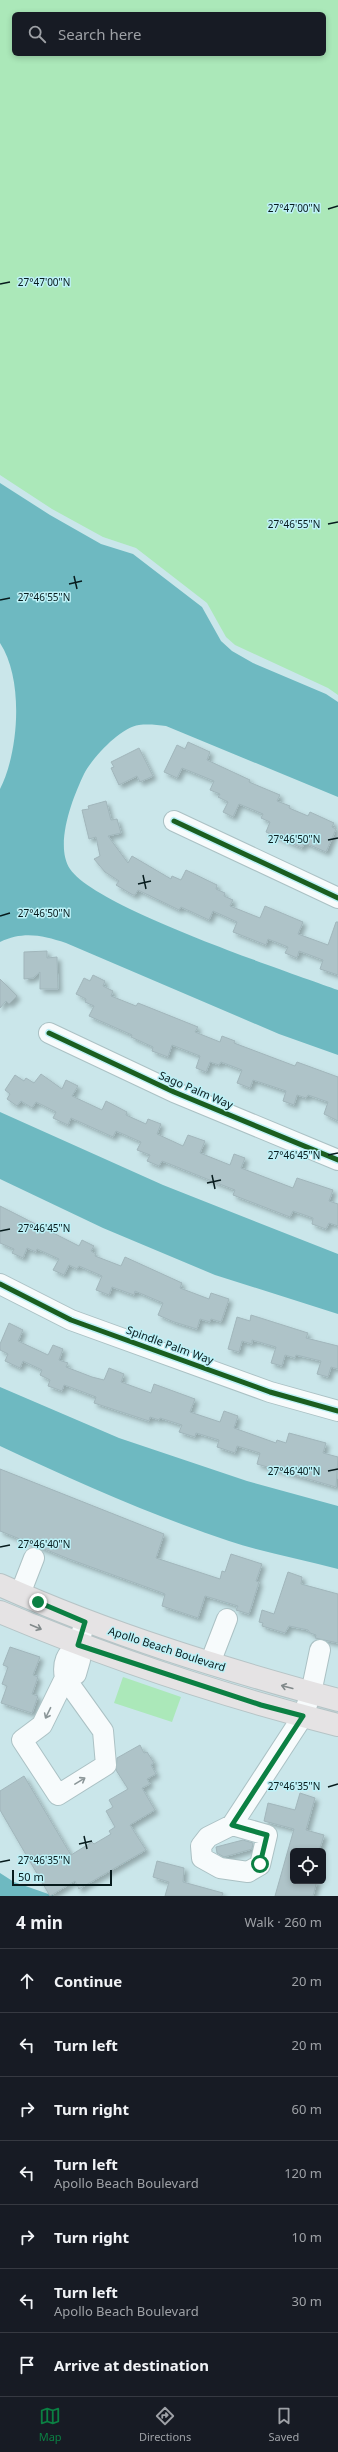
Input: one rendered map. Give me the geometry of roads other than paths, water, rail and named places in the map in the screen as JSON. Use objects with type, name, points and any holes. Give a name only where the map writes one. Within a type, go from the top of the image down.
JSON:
[{"type":"main road","name":"Apollo Beach Boulevard","points":[[0,1585],[85,1622],[210,1663],[338,1700]]},
{"type":"main road","points":[[0,1612],[78,1645],[261,1705],[338,1725]]},
{"type":"street","points":[[174,821],[338,898]]},
{"type":"street","name":"Sago Palm Way","points":[[49,1033],[174,1092],[338,1160]]},
{"type":"street","name":"Spindle Palm Way","points":[[0,1284],[71,1320],[270,1392],[338,1411]]},
{"type":"street","points":[[20,1594],[34,1558]]},
{"type":"street","points":[[210,1663],[227,1619]]},
{"type":"street","points":[[65,1678],[42,1725],[22,1740],[58,1795],[106,1765],[103,1731],[65,1678],[63,1668],[68,1653],[78,1645],[85,1622]]},
{"type":"street","points":[[232,1825],[303,1716],[311,1693],[320,1650]]},
{"type":"water","points":[[0,483],[50,515],[101,544],[133,554],[202,607],[221,641],[232,651],[253,663],[326,694],[338,702],[338,797],[166,726],[139,725],[124,731],[116,737],[100,752],[88,767],[75,795],[67,821],[64,834],[64,847],[66,859],[70,869],[87,885],[116,902],[194,937],[338,990],[338,1055],[279,1034],[66,943],[33,935],[17,936],[0,942],[0,789],[6,774],[15,736],[16,695],[8,658],[0,643]]},
{"type":"water","points":[[0,1112],[163,1185],[338,1254],[338,1314],[215,1275],[103,1228],[0,1179]]},
{"type":"water","points":[[0,1387],[119,1438],[247,1481],[338,1506],[338,1569],[256,1549],[200,1531],[113,1497],[0,1446]]},
{"type":"water","points":[[0,1873],[14,1882],[54,1896],[0,1896]]}]
